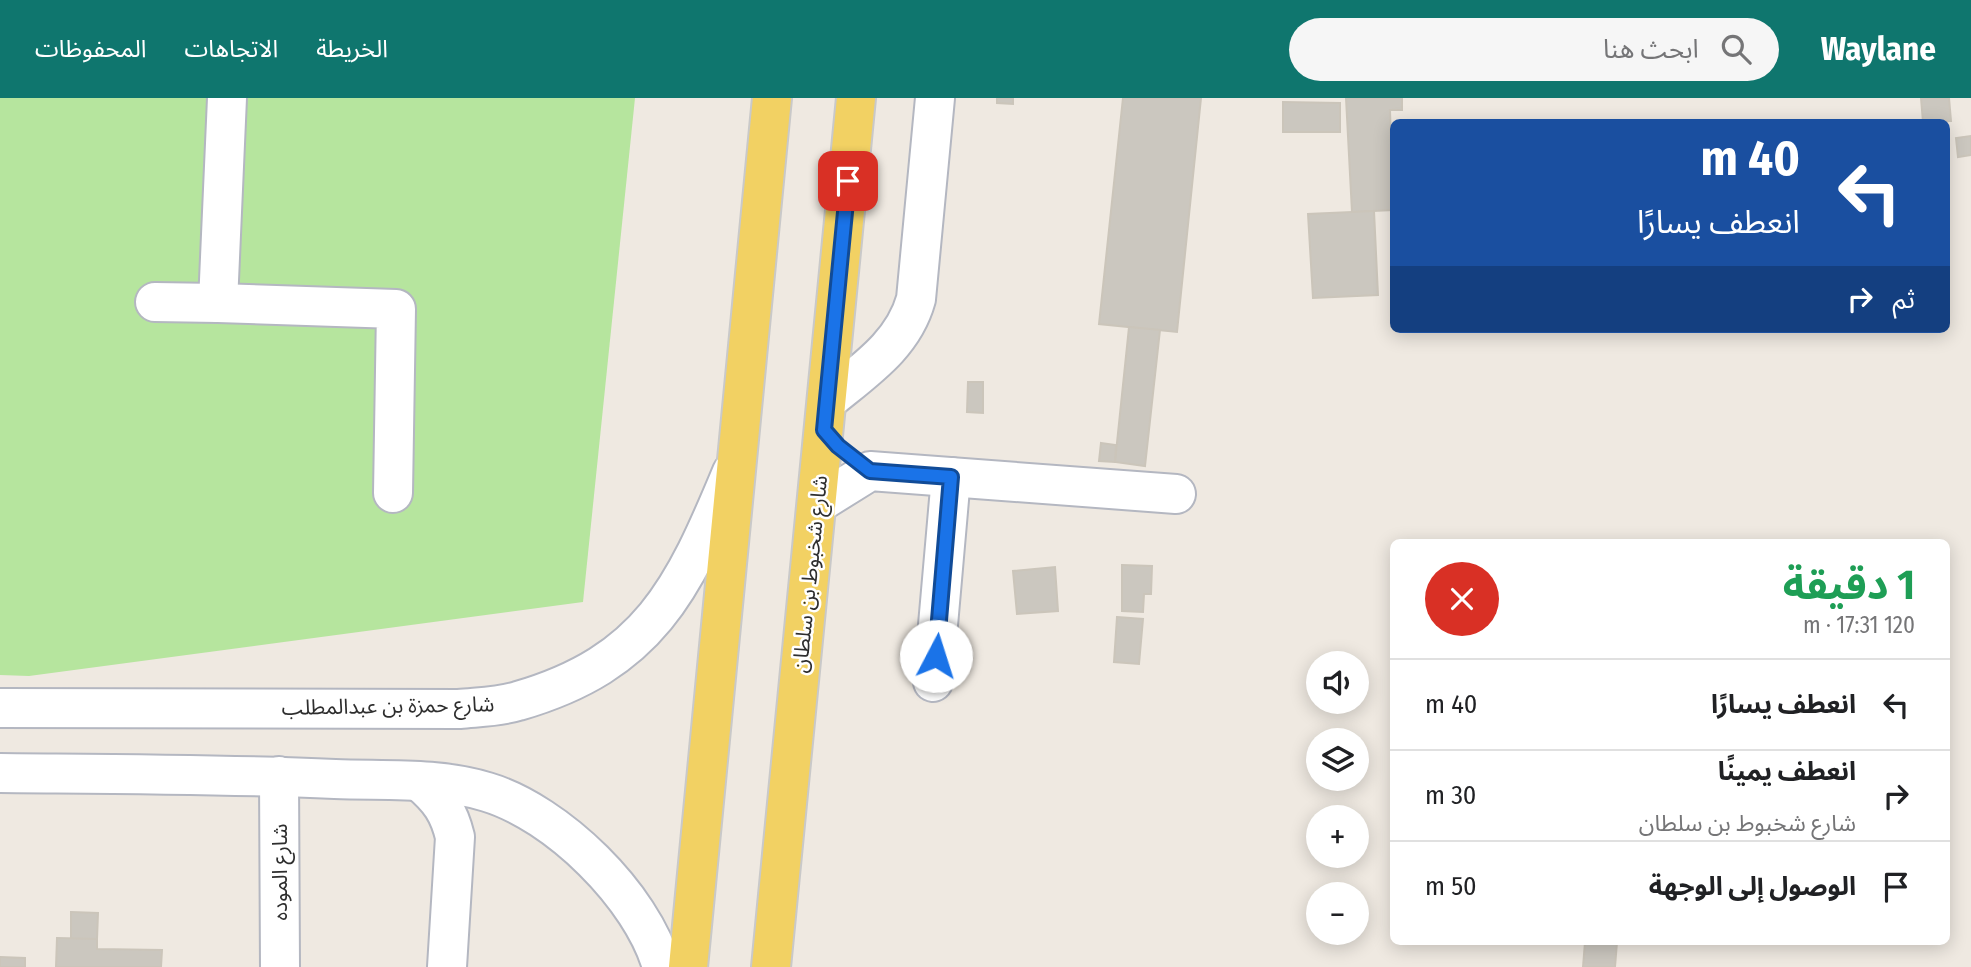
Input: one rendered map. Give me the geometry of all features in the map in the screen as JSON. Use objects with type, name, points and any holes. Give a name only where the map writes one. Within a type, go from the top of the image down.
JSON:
[{"type":"main road","points":[[688,967],[772,98]]},
{"type":"main road","name":"شارع شخبوط بن سلطان","points":[[771,967],[856,98]]},
{"type":"street","points":[[218,303],[227,98]]},
{"type":"street","points":[[935,98],[917,283],[911,315],[893,345],[825,415],[838,446],[870,471],[1176,494]]},
{"type":"street","points":[[155,302],[396,309],[393,493]]},
{"type":"street","name":"شارع حمزة بن عبدالمطلب","points":[[0,708],[459,709],[515,702],[566,684],[622,652],[661,613],[699,551],[736,461]]},
{"type":"street","points":[[817,504],[870,471]]},
{"type":"street","points":[[933,682],[951,477]]},
{"type":"street","points":[[0,773],[279,776],[448,783],[488,792],[519,805],[567,836],[639,916],[662,967]]},
{"type":"street","name":"شارع الموده","points":[[279,776],[280,967]]},
{"type":"street","points":[[421,782],[440,800],[451,819],[455,837],[447,967]]},
{"type":"green space","points":[[0,98],[635,98],[583,602],[29,676],[0,675]]},
{"type":"building","points":[[997,98],[1013,98],[1013,104],[997,103]]},
{"type":"building","points":[[1123,98],[1201,98],[1177,332],[1099,324]]},
{"type":"building","points":[[1346,98],[1402,98],[1402,110],[1390,110],[1390,210],[1352,212]]},
{"type":"building","points":[[1921,98],[1949,98],[1951,121],[1923,119]]},
{"type":"building","points":[[1283,102],[1340,103],[1340,132],[1283,132]]},
{"type":"building","points":[[1971,136],[1971,155],[1958,157],[1956,138]]},
{"type":"building","points":[[1374,211],[1378,295],[1313,298],[1308,214]]},
{"type":"building","points":[[1129,327],[1160,330],[1145,466],[1115,462]]},
{"type":"building","points":[[968,382],[983,382],[983,413],[967,412]]},
{"type":"building","points":[[1101,443],[1116,445],[1115,462],[1099,461]]},
{"type":"building","points":[[1122,565],[1152,566],[1151,594],[1144,594],[1143,612],[1122,611]]},
{"type":"building","points":[[1055,567],[1058,611],[1017,614],[1013,571]]},
{"type":"building","points":[[1117,617],[1143,619],[1139,664],[1114,662]]},
{"type":"building","points":[[71,912],[98,913],[97,939],[71,939]]},
{"type":"building","points":[[57,938],[97,939],[97,949],[162,950],[161,967],[56,967]]},
{"type":"building","points":[[1585,945],[1617,945],[1615,967],[1583,967]]},
{"type":"building","points":[[0,957],[25,958],[25,967],[0,967]]},
{"type":"route","points":[[848,181],[824,430],[838,446],[870,471],[951,477],[936,656]]}]
